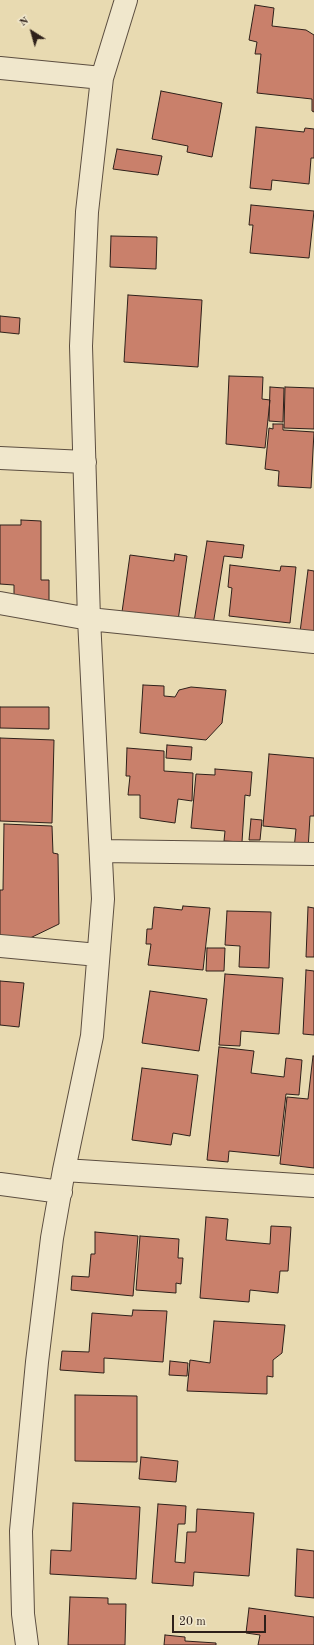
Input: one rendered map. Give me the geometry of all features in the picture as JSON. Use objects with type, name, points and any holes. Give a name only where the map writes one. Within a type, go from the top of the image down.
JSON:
[{"type":"street","points":[[27,1645],[23,1614],[21,1531],[37,1362],[52,1238],[64,1170],[92,1036],[103,899],[89,619],[81,346],[86,220],[102,78],[126,0]]},
{"type":"street","points":[[0,68],[102,78]]},
{"type":"street","points":[[0,458],[85,462]]},
{"type":"street","points":[[0,603],[89,619],[314,642]]},
{"type":"street","points":[[101,851],[314,854]]},
{"type":"street","points":[[0,946],[98,955]]},
{"type":"street","points":[[64,1170],[314,1186]]},
{"type":"street","points":[[0,1184],[61,1192]]},
{"type":"building","points":[[255,5],[274,8],[272,26],[306,30],[314,35],[314,112],[312,111],[312,99],[257,93],[261,54],[255,54],[257,42],[249,40]]},
{"type":"building","points":[[161,91],[222,103],[212,157],[187,152],[188,146],[152,139]]},
{"type":"building","points":[[256,127],[304,132],[305,128],[314,129],[314,158],[311,158],[309,184],[272,180],[271,190],[250,188]]},
{"type":"building","points":[[117,149],[162,156],[158,175],[113,169]]},
{"type":"building","points":[[251,205],[314,211],[309,258],[250,253],[253,225],[249,225]]},
{"type":"building","points":[[111,236],[157,237],[156,269],[110,267]]},
{"type":"building","points":[[128,295],[202,300],[198,367],[124,362]]},
{"type":"building","points":[[0,316],[20,318],[19,334],[0,332]]},
{"type":"building","points":[[229,376],[263,377],[262,399],[270,400],[265,448],[226,444]]},
{"type":"building","points":[[270,387],[284,388],[283,422],[269,421]]},
{"type":"building","points":[[285,387],[314,388],[314,429],[284,428]]},
{"type":"building","points":[[273,424],[283,424],[283,430],[314,432],[311,488],[278,486],[279,471],[265,469],[269,428],[273,429]]},
{"type":"building","points":[[21,520],[41,521],[41,580],[49,580],[49,602],[14,602],[14,585],[0,584],[0,525],[21,525]]},
{"type":"building","points":[[207,541],[244,545],[242,558],[224,556],[213,625],[194,622]]},
{"type":"building","points":[[175,554],[187,556],[178,621],[122,612],[130,555],[174,561]]},
{"type":"building","points":[[230,565],[280,571],[281,566],[296,567],[290,623],[229,616],[232,588],[228,587]]},
{"type":"building","points":[[308,570],[314,571],[314,634],[300,632]]},
{"type":"building","points":[[143,685],[164,686],[164,696],[175,697],[179,690],[191,687],[226,690],[222,723],[206,740],[140,733]]},
{"type":"building","points":[[0,707],[49,707],[49,729],[0,728]]},
{"type":"building","points":[[0,738],[54,740],[52,823],[0,821]]},
{"type":"building","points":[[167,745],[192,747],[191,760],[166,758]]},
{"type":"building","points":[[127,748],[164,751],[164,771],[193,773],[192,801],[178,799],[175,823],[140,818],[140,795],[128,795],[130,776],[126,776]]},
{"type":"building","points":[[269,754],[314,758],[314,816],[310,816],[308,850],[294,849],[296,829],[263,826]]},
{"type":"building","points":[[215,769],[252,772],[250,796],[245,795],[242,842],[224,841],[225,831],[191,828],[196,774],[215,775]]},
{"type":"building","points":[[251,819],[262,820],[260,840],[249,840]]},
{"type":"building","points":[[4,824],[52,826],[53,853],[58,854],[59,924],[26,940],[0,942],[0,890],[3,890]]},
{"type":"building","points":[[183,906],[210,908],[203,970],[148,965],[151,944],[146,944],[147,929],[152,929],[154,907],[182,910]]},
{"type":"building","points":[[308,907],[314,908],[314,957],[306,957]]},
{"type":"building","points":[[227,911],[271,912],[269,968],[239,967],[240,946],[225,945]]},
{"type":"building","points":[[207,948],[225,948],[224,971],[206,971]]},
{"type":"building","points":[[306,970],[314,971],[314,1035],[303,1034]]},
{"type":"building","points":[[225,974],[283,978],[279,1034],[241,1031],[240,1046],[219,1045]]},
{"type":"building","points":[[0,981],[24,983],[19,1027],[0,1025]]},
{"type":"building","points":[[150,991],[207,999],[199,1051],[142,1043]]},
{"type":"building","points":[[219,1047],[254,1051],[251,1073],[284,1077],[286,1058],[302,1060],[299,1095],[286,1094],[279,1156],[229,1151],[228,1162],[207,1160]]},
{"type":"building","points":[[313,1056],[314,1168],[280,1164],[287,1097],[308,1099]]},
{"type":"building","points":[[142,1068],[198,1075],[190,1136],[173,1133],[171,1145],[132,1140]]},
{"type":"building","points":[[206,1217],[228,1219],[226,1240],[270,1244],[271,1226],[291,1227],[288,1271],[280,1271],[278,1293],[250,1290],[249,1302],[200,1298]]},
{"type":"building","points":[[95,1232],[138,1236],[133,1296],[71,1290],[72,1276],[89,1277],[91,1254],[95,1254]]},
{"type":"building","points":[[140,1236],[179,1239],[178,1258],[183,1258],[181,1284],[176,1283],[176,1293],[136,1290]]},
{"type":"building","points":[[133,1310],[167,1311],[163,1362],[104,1358],[104,1373],[60,1370],[62,1351],[89,1352],[92,1313],[132,1316]]},
{"type":"building","points":[[214,1321],[285,1325],[282,1353],[273,1360],[273,1377],[267,1376],[267,1394],[187,1391],[190,1360],[210,1363]]},
{"type":"building","points":[[170,1361],[188,1363],[187,1376],[169,1375]]},
{"type":"building","points":[[75,1395],[137,1396],[137,1462],[75,1461]]},
{"type":"building","points":[[141,1457],[178,1461],[176,1482],[139,1479]]},
{"type":"building","points":[[73,1503],[140,1507],[136,1579],[50,1574],[51,1550],[71,1551]]},
{"type":"building","points":[[158,1504],[186,1506],[185,1524],[178,1524],[175,1562],[185,1563],[187,1532],[196,1532],[197,1509],[254,1513],[249,1576],[194,1572],[193,1586],[152,1583]]},
{"type":"building","points":[[297,1549],[314,1551],[314,1598],[295,1596]]},
{"type":"building","points":[[70,1597],[108,1598],[108,1604],[126,1604],[125,1645],[68,1645]]},
{"type":"building","points":[[249,1608],[314,1617],[314,1645],[258,1645],[260,1635],[246,1633]]},
{"type":"building","points":[[165,1635],[185,1637],[185,1641],[216,1643],[216,1645],[164,1645]]}]
